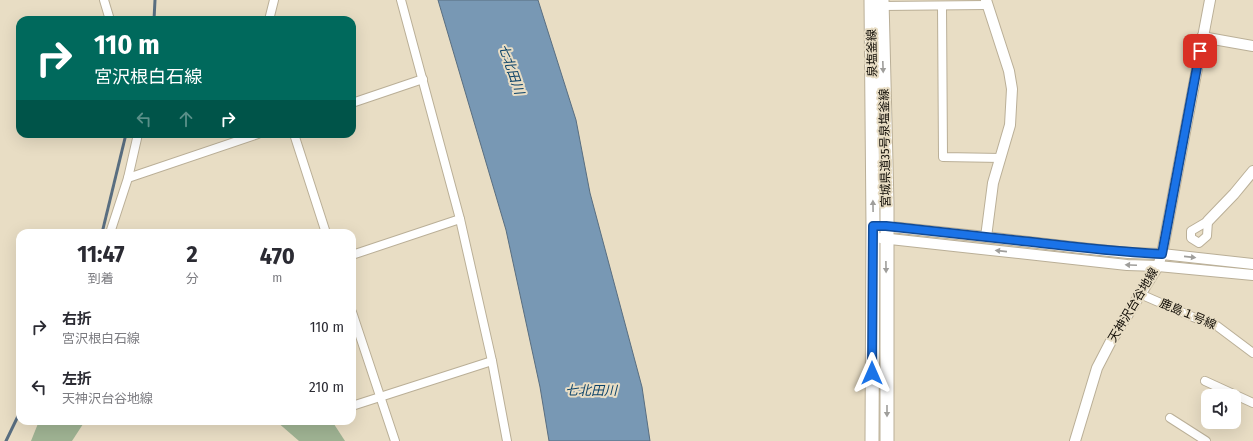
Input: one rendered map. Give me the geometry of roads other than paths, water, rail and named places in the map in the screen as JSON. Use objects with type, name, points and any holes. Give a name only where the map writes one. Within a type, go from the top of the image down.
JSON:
[{"type":"main road","name":"宮城県道35号泉塩釜線","points":[[878,2],[879,232],[887,441]]},
{"type":"main road","points":[[872,441],[879,232]]},
{"type":"street","points":[[104,0],[109,16]]},
{"type":"street","points":[[270,16],[274,0]]},
{"type":"street","points":[[400,0],[423,79],[460,219],[492,361],[507,441]]},
{"type":"street","name":"天神沢台谷地線","points":[[1075,441],[1097,368],[1110,341],[1158,266],[1162,254],[1210,0]]},
{"type":"street","points":[[878,2],[942,6],[986,2],[1009,71],[1012,89],[1010,125],[994,183],[986,237]]},
{"type":"street","points":[[942,6],[943,157],[1001,158]]},
{"type":"street","points":[[1202,37],[1253,46]]},
{"type":"street","points":[[356,102],[423,79]]},
{"type":"street","points":[[111,229],[128,178],[137,138]]},
{"type":"street","points":[[128,178],[246,138]]},
{"type":"street","points":[[295,138],[325,229]]},
{"type":"street","points":[[1208,221],[1234,194],[1253,171]]},
{"type":"street","points":[[356,254],[460,219]]},
{"type":"street","points":[[879,232],[986,237],[1128,253],[1162,254],[1253,264]]},
{"type":"street","points":[[879,232],[1127,265],[1158,266],[1253,275]]},
{"type":"street","name":"鹿島１号線","points":[[1140,294],[1217,326],[1253,353]]},
{"type":"street","points":[[356,324],[395,441]]},
{"type":"street","points":[[356,405],[492,361]]},
{"type":"street","points":[[1205,381],[1253,404]]},
{"type":"street","points":[[1170,418],[1206,441]]},
{"type":"water","name":"七北田川","points":[[438,0],[538,0],[576,120],[590,193],[642,387],[650,441],[549,441],[540,387],[506,230]]},
{"type":"waterway","points":[[154,16],[155,0]]},
{"type":"waterway","points":[[103,229],[125,138]]},
{"type":"waterway","points":[[6,441],[16,420]]}]
